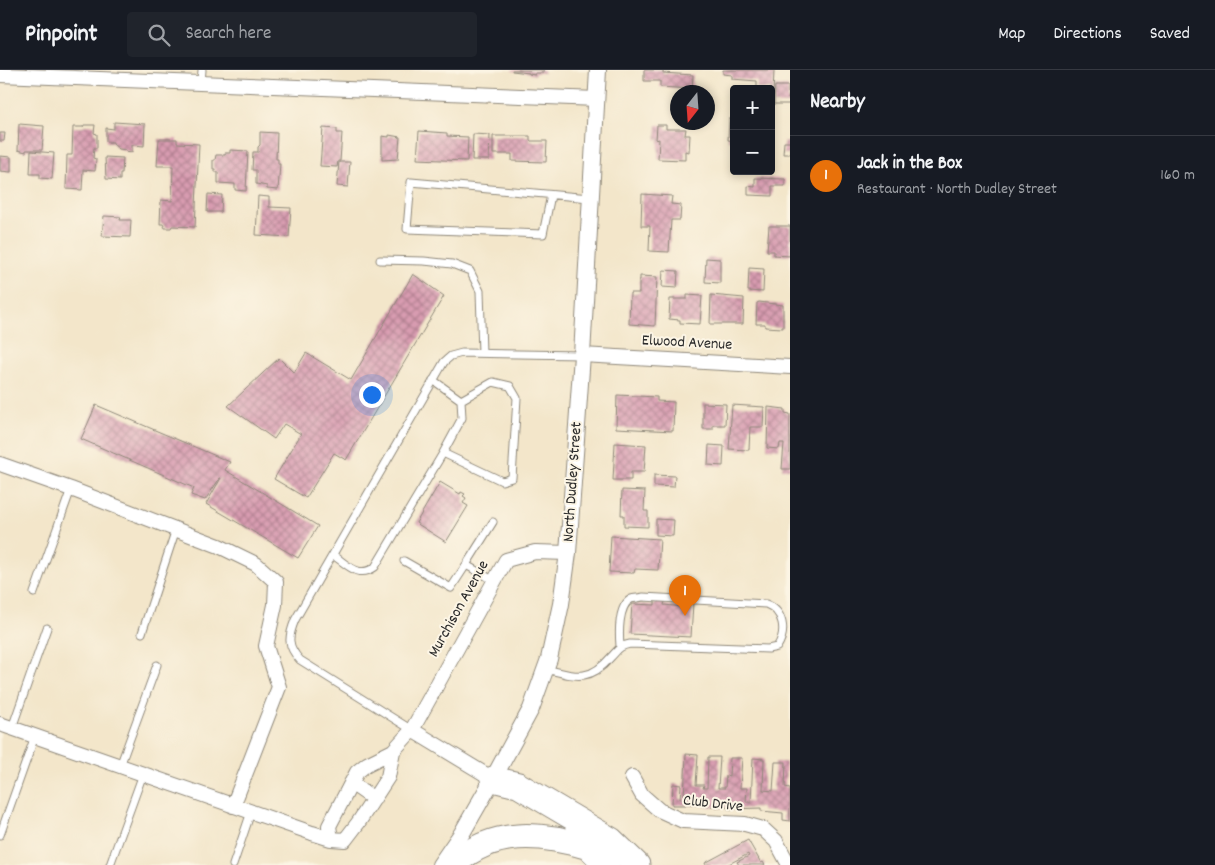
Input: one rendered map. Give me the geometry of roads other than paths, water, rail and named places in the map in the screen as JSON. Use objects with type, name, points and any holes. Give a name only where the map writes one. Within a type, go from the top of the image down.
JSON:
[{"type":"highway","points":[[493,779],[508,800],[589,847],[607,865]]},
{"type":"highway","points":[[493,779],[518,786],[612,840],[637,865]]},
{"type":"highway","points":[[454,865],[464,855],[486,844],[508,838],[526,836],[548,837],[589,847]]},
{"type":"street","name":"North Dudley Street","points":[[440,865],[462,833],[531,710],[545,669],[561,604],[568,553],[582,355],[598,70]]},
{"type":"street","points":[[0,75],[201,77],[596,99]]},
{"type":"street","name":"Elwood Avenue","points":[[582,355],[790,366]]},
{"type":"street","points":[[0,464],[219,546],[256,564],[276,582],[275,604],[266,646],[279,687],[233,806]]},
{"type":"street","name":"Murchison Avenue","points":[[393,751],[412,730],[493,580],[506,560],[535,552],[568,553]]},
{"type":"street","points":[[6,727],[312,834],[345,840],[358,824],[388,777],[393,751]]},
{"type":"street","points":[[412,730],[493,779]]},
{"type":"street","points":[[331,838],[329,826],[358,772],[367,764],[393,751]]},
{"type":"street","name":"Club Drive","points":[[632,777],[642,795],[659,810],[683,821],[745,824],[763,829],[776,841],[789,865]]},
{"type":"street","points":[[351,783],[374,799]]},
{"type":"lane","points":[[550,194],[542,234],[407,229],[411,182],[550,194],[591,198]]},
{"type":"lane","points":[[380,260],[452,264],[470,271],[480,291],[482,353]]},
{"type":"lane","points":[[412,730],[300,660],[292,652],[290,641],[290,632],[295,620],[444,362],[451,356],[462,353],[582,355]]},
{"type":"lane","points":[[433,380],[461,400]]},
{"type":"lane","points":[[443,453],[502,481],[512,478],[517,398],[510,386],[493,382],[461,400]]},
{"type":"lane","points":[[333,555],[359,573],[367,572],[375,567],[462,418],[461,400]]},
{"type":"lane","points":[[34,593],[70,489]]},
{"type":"lane","points":[[404,561],[451,588],[493,522]]},
{"type":"lane","points":[[142,633],[177,529]]},
{"type":"lane","points":[[466,565],[493,580]]},
{"type":"lane","points":[[545,669],[576,676],[593,674],[602,667],[620,646],[630,644],[768,649],[777,647],[782,639],[782,621],[773,607],[766,604],[643,597],[631,600],[624,606],[618,629],[620,646]]},
{"type":"lane","points":[[6,727],[47,628]]},
{"type":"lane","points":[[120,766],[157,665]]},
{"type":"lane","points":[[0,835],[35,736]]},
{"type":"lane","points":[[110,865],[144,774]]},
{"type":"lane","points":[[233,865],[251,812]]},
{"type":"place","name":"Jack in the Box","points":[[685,616]]}]
